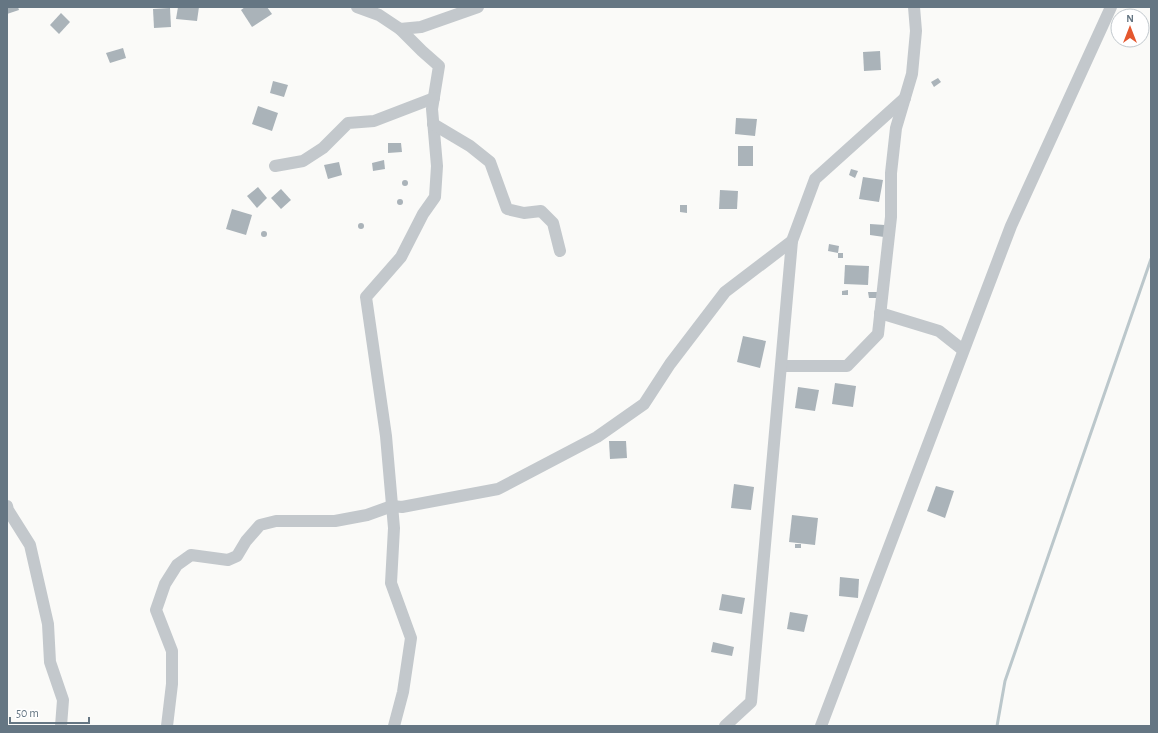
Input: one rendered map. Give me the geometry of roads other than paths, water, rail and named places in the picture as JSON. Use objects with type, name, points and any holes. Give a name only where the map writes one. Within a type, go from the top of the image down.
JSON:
[{"type":"street","points":[[357,7],[379,16],[400,29],[439,66],[432,108],[437,166],[435,197],[423,214],[401,257],[366,297],[386,436],[394,528],[391,584],[411,638],[403,692],[394,726]]},
{"type":"street","points":[[400,29],[421,27],[478,7]]},
{"type":"street","points":[[781,366],[847,366],[878,334],[891,217],[891,173],[896,128],[912,74],[916,31],[914,7]]},
{"type":"street","points":[[821,726],[1010,226],[1111,7]]},
{"type":"street","points":[[275,166],[303,161],[322,148],[348,123],[374,121],[434,98]]},
{"type":"street","points":[[725,726],[751,702],[792,241],[815,179],[905,98]]},
{"type":"street","points":[[433,124],[470,146],[490,162],[507,209],[524,213],[540,211],[553,223],[560,250]]},
{"type":"street","points":[[168,726],[172,684],[172,651],[156,610],[165,584],[177,565],[191,555],[228,560],[237,556],[246,541],[260,525],[276,520],[335,521],[367,515],[392,506],[402,506],[498,489],[598,438],[644,404],[670,364],[725,292],[792,241]]},
{"type":"street","points":[[880,313],[939,332],[963,350]]},
{"type":"street","points":[[7,506],[30,545],[48,624],[50,662],[63,700],[61,726]]},
{"type":"waterway","points":[[997,726],[1005,681],[1151,259]]}]
